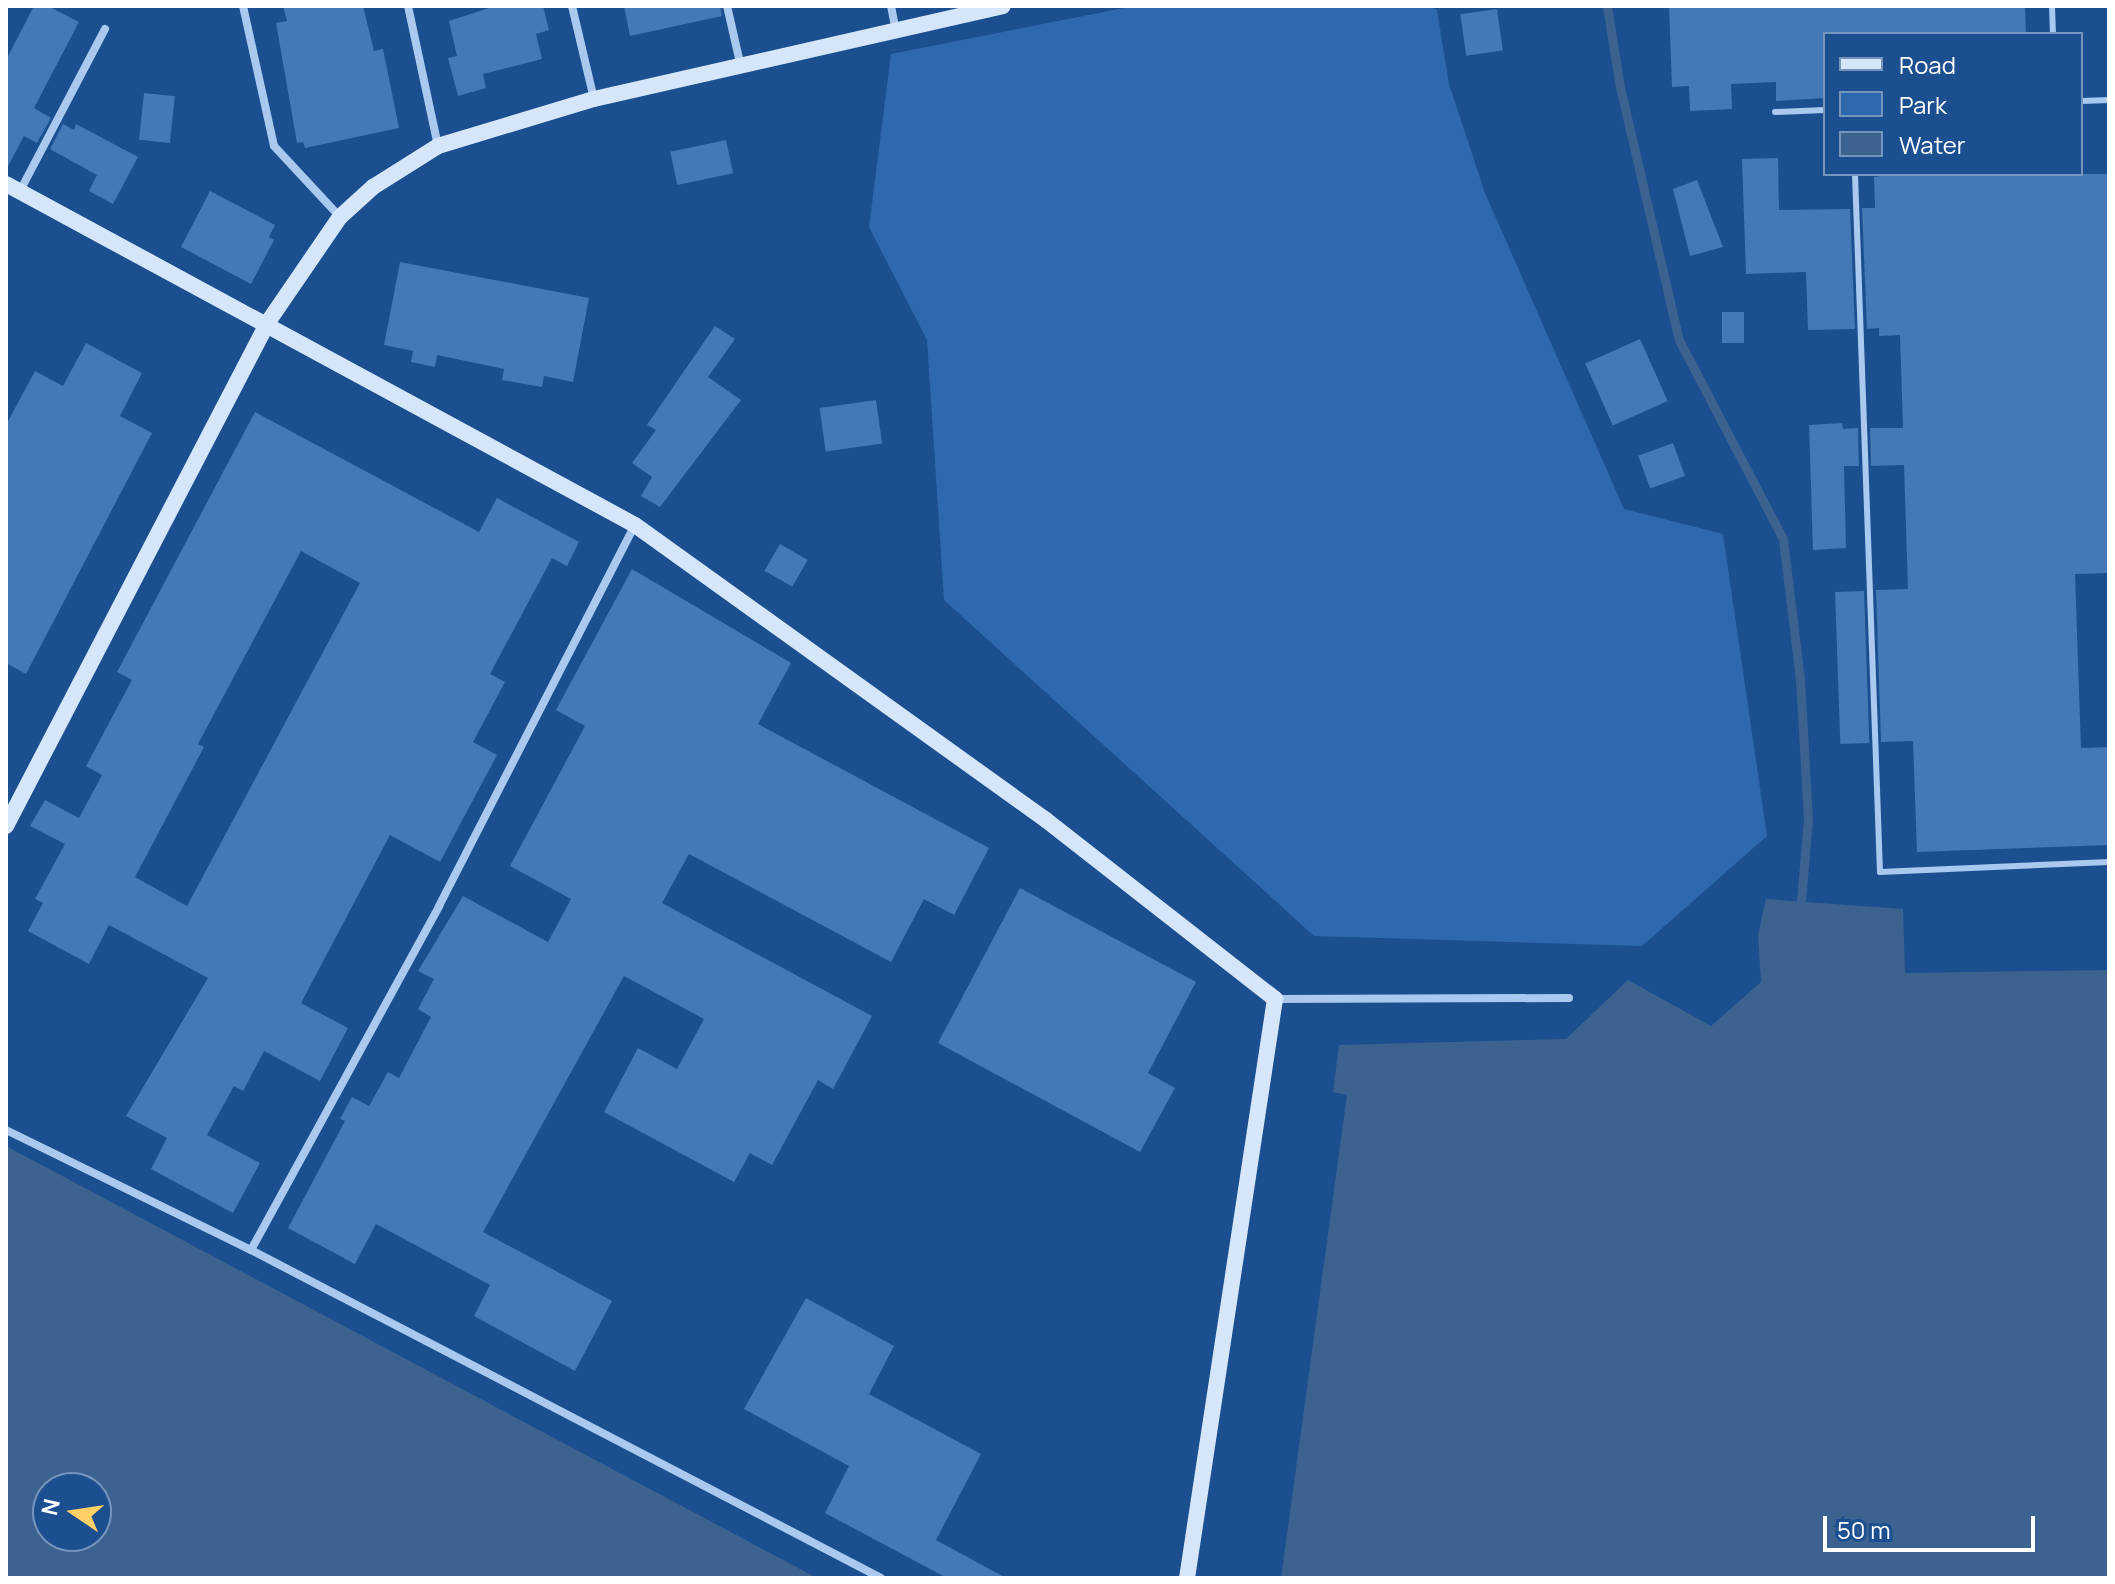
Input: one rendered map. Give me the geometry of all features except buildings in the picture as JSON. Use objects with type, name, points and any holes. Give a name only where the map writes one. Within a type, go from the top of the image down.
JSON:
[{"type":"street","points":[[243,6],[274,146],[340,217]]},
{"type":"street","points":[[408,6],[438,146]]},
{"type":"street","points":[[572,6],[594,99]]},
{"type":"street","points":[[727,6],[741,67]]},
{"type":"street","points":[[891,6],[896,32]]},
{"type":"street","points":[[6,826],[268,322],[340,217],[373,187],[438,146],[594,99],[1003,6]]},
{"type":"street","points":[[105,29],[13,188],[268,322],[635,525],[1046,820],[1275,999],[1569,998]]},
{"type":"street","points":[[251,1250],[439,906],[635,525]]},
{"type":"street","points":[[1187,1578],[1275,999]]},
{"type":"street","points":[[6,1130],[251,1250],[881,1578]]},
{"type":"lane","points":[[2052,6],[2053,32]]},
{"type":"lane","points":[[2083,101],[2109,100]]},
{"type":"lane","points":[[1775,112],[1823,110]]},
{"type":"lane","points":[[1855,176],[1880,872],[2109,862]]},
{"type":"green space","points":[[1134,6],[1428,6],[1437,10],[1449,84],[1485,193],[1624,509],[1723,534],[1767,836],[1642,946],[1314,936],[944,600],[927,340],[869,227],[891,54]]},
{"type":"water","points":[[1766,899],[1903,909],[1905,973],[2109,970],[2109,1578],[1281,1578],[1347,1095],[1333,1092],[1339,1045],[1566,1039],[1628,980],[1711,1026],[1761,982],[1758,935]]},
{"type":"water","points":[[6,1146],[817,1578],[6,1578]]},
{"type":"waterway","points":[[1607,6],[1620,87],[1679,340],[1783,539],[1800,680],[1808,819],[1800,912]]}]
